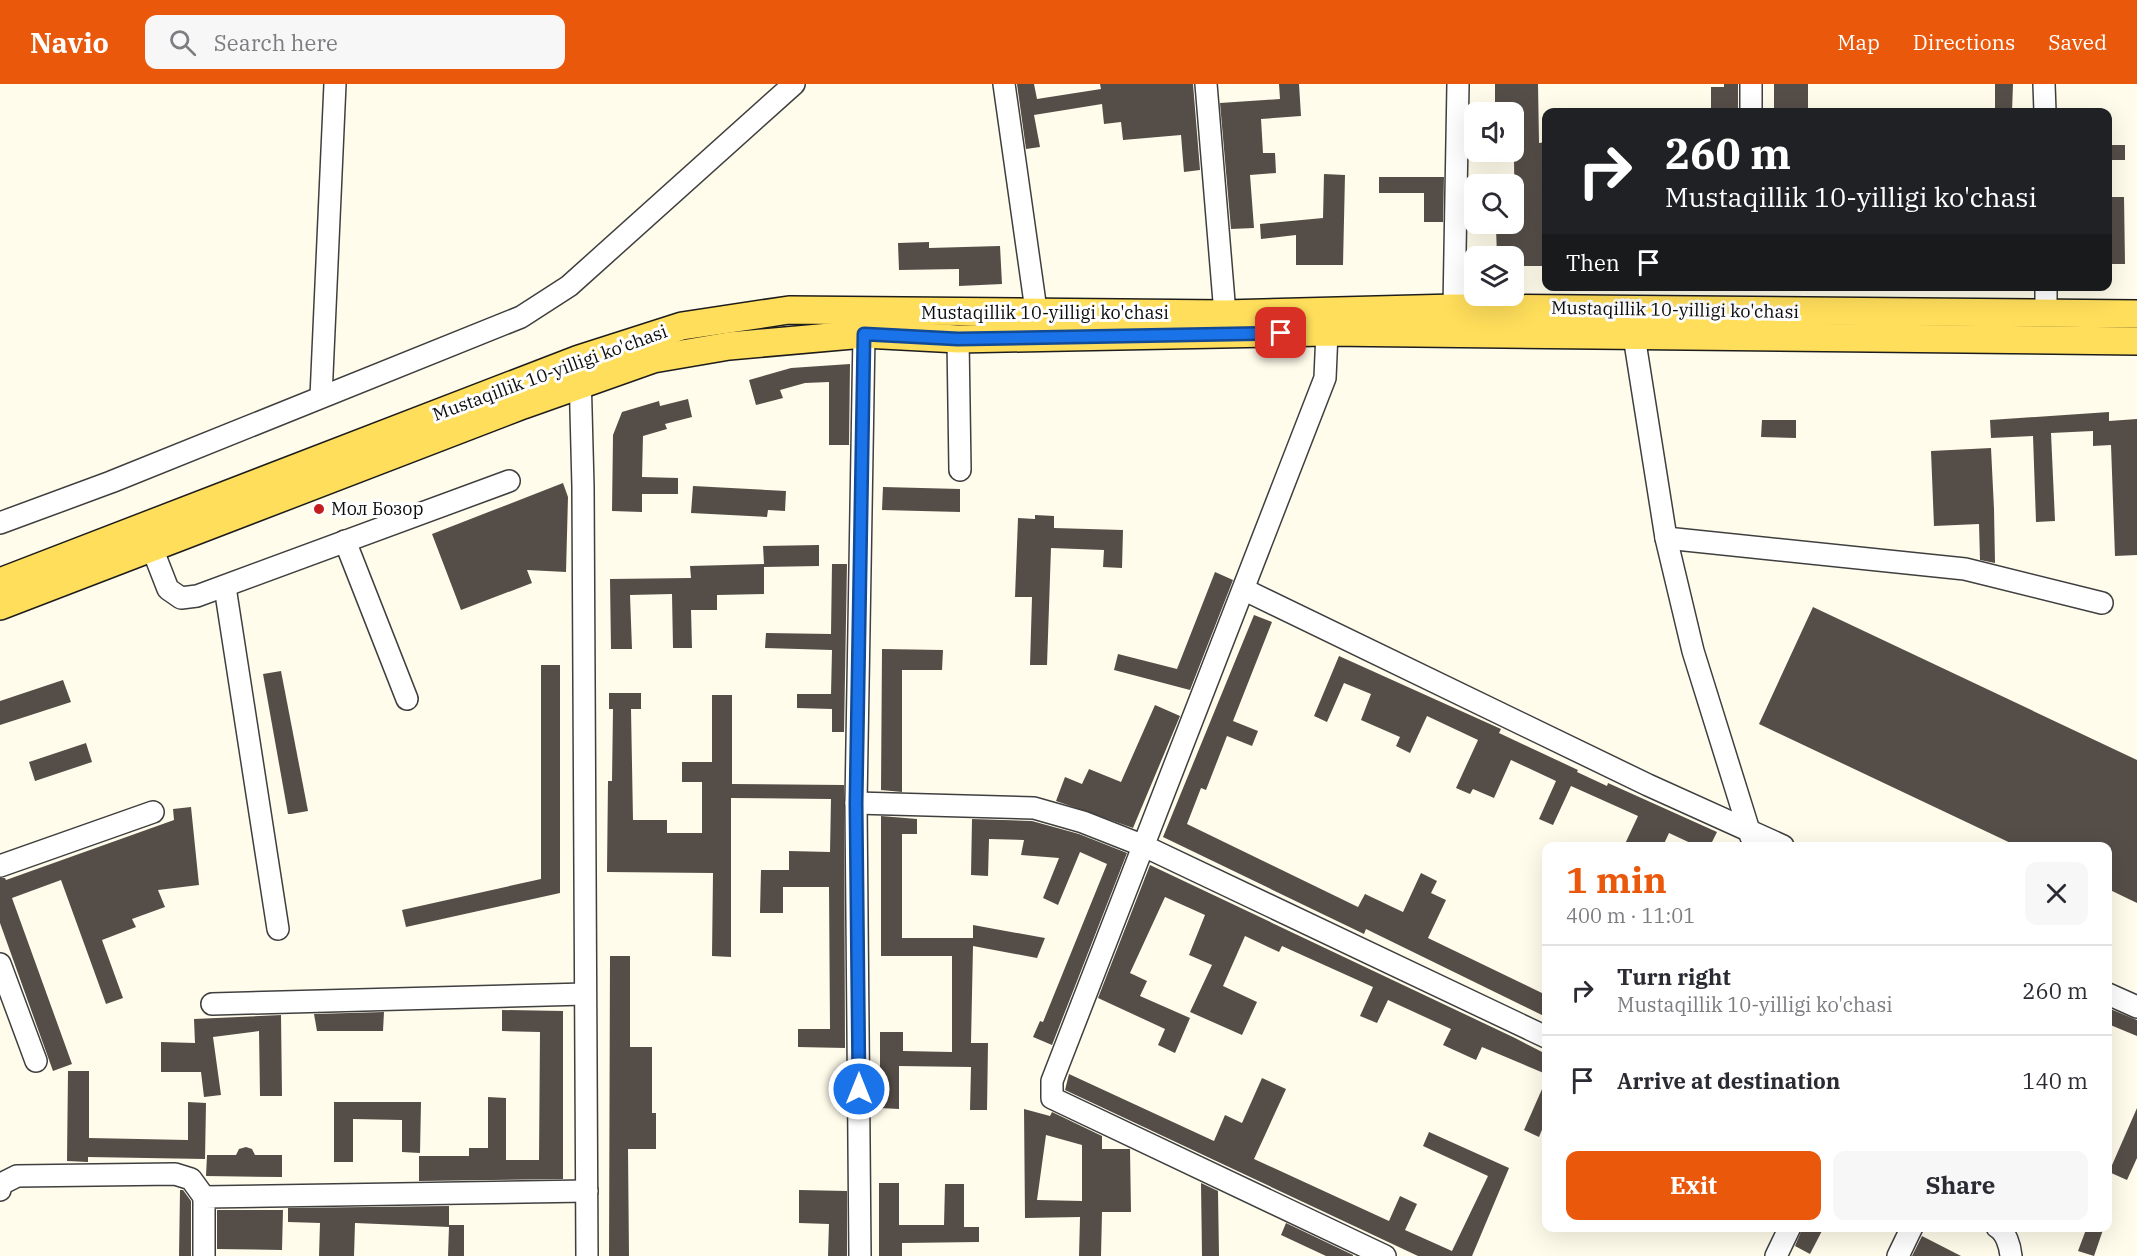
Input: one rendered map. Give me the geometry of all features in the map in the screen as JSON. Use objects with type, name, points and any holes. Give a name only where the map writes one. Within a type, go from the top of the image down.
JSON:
[{"type":"main road","name":"Mustaqillik 10-yilligi ko'chasi","points":[[0,606],[152,548],[580,372],[682,326],[789,310],[870,313],[1036,310],[1225,314],[1454,308],[2137,314]]},
{"type":"main road","name":"Mustaqillik 10-yilligi ko'chasi","points":[[0,582],[580,372],[741,345],[864,334],[958,339],[1327,332],[2137,341]]},
{"type":"street","points":[[321,397],[335,84]]},
{"type":"street","points":[[0,523],[111,482],[521,316],[569,286],[794,84]]},
{"type":"street","points":[[1004,84],[1036,310]]},
{"type":"street","points":[[1206,84],[1225,314]]},
{"type":"street","points":[[1454,308],[1458,84]]},
{"type":"street","points":[[1751,84],[1752,108]]},
{"type":"street","points":[[2044,84],[2045,108]]},
{"type":"street","points":[[2046,291],[2046,315]]},
{"type":"street","points":[[1327,332],[1325,378],[1245,590],[1052,1081],[1052,1098],[1385,1256]]},
{"type":"street","points":[[860,1256],[856,803],[864,334]]},
{"type":"street","points":[[1634,336],[1666,538],[1693,651],[1751,838]]},
{"type":"street","points":[[958,339],[960,470]]},
{"type":"street","points":[[580,372],[587,1256]]},
{"type":"street","points":[[152,548],[168,589],[181,598],[197,596],[509,481]]},
{"type":"street","points":[[1666,538],[1965,569],[2102,603]]},
{"type":"street","points":[[345,541],[407,699]]},
{"type":"street","points":[[225,587],[278,929]]},
{"type":"street","points":[[1245,590],[1648,785],[1751,838],[1768,842]]},
{"type":"street","points":[[856,803],[1034,808],[1083,822],[1144,846],[1542,1035]]},
{"type":"street","points":[[0,866],[153,812]]},
{"type":"street","points":[[0,964],[36,1061]]},
{"type":"street","points":[[212,1004],[585,994]]},
{"type":"street","points":[[2112,996],[2137,1007]]},
{"type":"street","points":[[0,1190],[1,1184],[9,1176],[175,1174],[191,1179],[204,1197],[204,1256]]},
{"type":"street","points":[[204,1197],[587,1191]]},
{"type":"street","points":[[1776,1256],[1788,1232]]},
{"type":"street","points":[[1898,1256],[1910,1232]]},
{"type":"street","points":[[2004,1232],[2011,1256]]},
{"type":"building","points":[[1017,84],[1034,84],[1037,99],[1101,89],[1100,84],[1193,84],[1200,170],[1184,172],[1181,135],[1123,140],[1121,122],[1104,124],[1102,104],[1034,115],[1040,147],[1026,149]]},
{"type":"building","points":[[1279,84],[1299,84],[1301,116],[1261,119],[1263,153],[1275,153],[1276,173],[1250,175],[1254,228],[1231,229],[1220,103],[1280,99]]},
{"type":"building","points":[[1495,84],[1538,84],[1539,143],[1542,143],[1542,266],[1524,266],[1524,246],[1497,246],[1496,234],[1524,234],[1524,174],[1515,174],[1514,162],[1524,162],[1524,102],[1495,102]]},
{"type":"building","points":[[1724,84],[1738,84],[1738,108],[1711,108],[1711,87],[1724,87]]},
{"type":"building","points":[[1774,84],[1808,84],[1808,108],[1774,108]]},
{"type":"building","points":[[1995,84],[2013,84],[2012,108],[1995,108]]},
{"type":"building","points":[[2112,145],[2125,145],[2125,160],[2112,160]]},
{"type":"building","points":[[1324,174],[1345,175],[1343,265],[1296,265],[1296,235],[1261,239],[1260,224],[1323,218]]},
{"type":"building","points":[[1379,177],[1444,177],[1443,222],[1424,222],[1424,193],[1379,193]]},
{"type":"building","points":[[2112,197],[2124,197],[2125,264],[2112,264]]},
{"type":"building","points":[[929,242],[929,248],[1000,246],[1002,284],[959,286],[959,269],[899,270],[898,243]]},
{"type":"building","points":[[850,364],[849,445],[829,445],[829,382],[805,383],[780,390],[783,398],[756,405],[749,380],[791,368]]},
{"type":"building","points":[[688,399],[692,417],[665,424],[667,429],[643,436],[642,477],[678,478],[678,494],[642,494],[642,512],[612,511],[613,435],[622,412],[659,401],[660,406]]},
{"type":"building","points":[[2109,412],[2109,421],[2137,419],[2137,555],[2115,556],[2111,445],[2093,446],[2093,431],[2051,433],[2055,521],[2036,522],[2033,436],[1991,438],[1990,420]]},
{"type":"building","points":[[1762,420],[1796,420],[1796,438],[1761,437]]},
{"type":"building","points":[[1991,448],[1995,563],[1980,560],[1979,524],[1934,526],[1931,451]]},
{"type":"building","points":[[563,483],[568,497],[566,572],[527,570],[532,583],[461,610],[432,534]]},
{"type":"building","points":[[693,486],[786,491],[785,511],[768,510],[767,517],[691,513]]},
{"type":"building","points":[[883,487],[960,489],[960,512],[882,510]]},
{"type":"building","points":[[1035,515],[1054,516],[1054,528],[1123,530],[1122,568],[1103,567],[1104,550],[1051,548],[1047,665],[1030,665],[1032,597],[1015,597],[1018,518],[1035,519]]},
{"type":"building","points":[[819,545],[819,566],[764,567],[764,594],[717,595],[717,610],[691,610],[692,648],[673,648],[672,594],[630,595],[632,649],[611,649],[610,579],[691,578],[690,566],[764,564],[763,546]]},
{"type":"building","points":[[832,564],[847,564],[844,732],[832,732],[832,709],[797,708],[797,694],[831,694],[832,650],[765,648],[766,633],[831,634]]},
{"type":"building","points":[[1215,572],[1233,580],[1190,690],[1114,670],[1118,654],[1177,669]]},
{"type":"building","points":[[1813,607],[2137,760],[2137,903],[2112,891],[2112,842],[2009,842],[1759,724]]},
{"type":"building","points":[[1254,615],[1272,622],[1233,721],[1258,731],[1252,746],[1227,736],[1206,790],[1201,788],[1187,824],[1358,907],[1365,894],[1403,912],[1421,873],[1437,881],[1431,893],[1446,900],[1428,938],[1542,993],[1542,1015],[1366,929],[1364,934],[1163,837]]},
{"type":"building","points":[[882,649],[943,650],[942,670],[902,670],[902,792],[881,790]]},
{"type":"building","points":[[1339,656],[1501,729],[1499,733],[1607,786],[1608,783],[1717,832],[1712,842],[1688,842],[1669,833],[1665,842],[1626,842],[1638,816],[1571,786],[1553,825],[1539,819],[1556,781],[1511,760],[1494,798],[1473,789],[1470,794],[1456,788],[1478,740],[1427,716],[1410,753],[1396,746],[1400,737],[1361,720],[1371,694],[1344,683],[1327,722],[1314,716]]},
{"type":"building","points":[[541,665],[560,665],[560,893],[406,927],[402,910],[541,879]]},
{"type":"building","points":[[281,671],[308,811],[291,814],[288,814],[263,674]]},
{"type":"building","points":[[63,680],[71,702],[0,725],[0,701]]},
{"type":"building","points":[[609,693],[641,693],[641,709],[631,709],[633,820],[667,820],[667,833],[702,833],[702,782],[682,782],[682,762],[712,762],[712,695],[732,695],[732,784],[844,785],[845,1048],[798,1047],[798,1029],[830,1029],[829,887],[783,887],[783,913],[760,913],[761,870],[789,870],[789,851],[830,852],[831,799],[731,798],[731,957],[712,956],[713,873],[607,872],[608,781],[612,781],[613,709],[609,709]]},
{"type":"building","points":[[1155,705],[1180,716],[1133,828],[1056,801],[1065,777],[1082,784],[1089,769],[1121,782]]},
{"type":"building","points":[[86,743],[92,762],[35,781],[29,762]]},
{"type":"building","points":[[191,807],[199,885],[158,890],[165,907],[132,919],[136,927],[102,940],[123,998],[106,1004],[61,880],[12,898],[72,1064],[53,1071],[0,923],[0,878],[6,880],[174,820],[173,809]]},
{"type":"building","points":[[881,816],[917,819],[917,834],[902,834],[902,938],[973,938],[973,925],[1045,938],[1037,958],[973,946],[971,1043],[988,1043],[987,1110],[970,1110],[971,1067],[899,1066],[899,1109],[880,1108],[880,1032],[903,1032],[903,1051],[952,1052],[952,956],[881,956]]},
{"type":"building","points":[[972,819],[1032,821],[1079,834],[1127,853],[1052,1045],[1033,1037],[1040,1021],[1043,1022],[1107,864],[1080,852],[1058,905],[1043,898],[1059,858],[1021,855],[1024,840],[989,839],[988,876],[971,875]]},
{"type":"building","points":[[1150,865],[1542,1052],[1542,1072],[1482,1047],[1476,1060],[1443,1045],[1451,1029],[1388,1000],[1377,1023],[1360,1016],[1373,987],[1282,946],[1279,952],[1245,936],[1223,986],[1257,1002],[1242,1035],[1190,1012],[1212,965],[1189,955],[1205,915],[1165,897],[1130,973],[1147,981],[1140,996],[1190,1018],[1175,1053],[1158,1045],[1165,1029],[1098,998]]},
{"type":"building","points":[[610,956],[630,956],[630,1047],[652,1047],[652,1113],[656,1113],[656,1149],[628,1149],[629,1256],[609,1256]]},
{"type":"building","points":[[502,1010],[563,1011],[563,1179],[419,1181],[419,1156],[469,1156],[469,1148],[488,1148],[488,1097],[506,1098],[506,1160],[539,1160],[540,1032],[502,1031]]},
{"type":"building","points":[[2112,1010],[2137,1020],[2137,1036],[2112,1026]]},
{"type":"building","points":[[384,1012],[383,1031],[317,1031],[314,1014]]},
{"type":"building","points":[[281,1015],[282,1096],[260,1096],[259,1031],[213,1037],[221,1095],[204,1097],[201,1072],[161,1072],[161,1042],[195,1043],[194,1019]]},
{"type":"building","points":[[68,1071],[89,1071],[89,1138],[188,1140],[188,1102],[206,1103],[205,1159],[88,1157],[88,1162],[67,1161]]},
{"type":"building","points":[[1069,1074],[1214,1141],[1225,1115],[1242,1123],[1262,1078],[1286,1089],[1254,1159],[1389,1221],[1400,1196],[1417,1204],[1405,1230],[1452,1251],[1488,1176],[1423,1146],[1429,1132],[1509,1168],[1472,1256],[1418,1256],[1065,1090]]},
{"type":"building","points":[[1542,1089],[1542,1130],[1539,1137],[1524,1130]]},
{"type":"building","points":[[334,1102],[421,1102],[420,1153],[402,1152],[402,1120],[353,1119],[353,1162],[334,1162]]},
{"type":"building","points":[[2137,1108],[2137,1158],[2127,1180],[2112,1173],[2112,1165]]},
{"type":"building","points":[[1024,1109],[1050,1116],[1052,1112],[1102,1136],[1102,1149],[1130,1149],[1131,1212],[1102,1212],[1101,1256],[1079,1256],[1080,1217],[1025,1218]],"holes":[[[1046,1135],[1082,1145],[1082,1201],[1037,1200]]]},
{"type":"building","points":[[246,1147],[252,1149],[255,1155],[282,1155],[282,1177],[206,1176],[207,1155],[236,1155],[239,1149]]},
{"type":"building","points":[[879,1183],[899,1183],[899,1225],[944,1225],[945,1184],[964,1184],[964,1227],[979,1227],[979,1242],[902,1243],[902,1256],[879,1256]]},
{"type":"building","points":[[1201,1183],[1218,1191],[1219,1256],[1202,1256]]},
{"type":"building","points":[[180,1190],[183,1190],[191,1201],[191,1256],[179,1256]]},
{"type":"building","points":[[799,1190],[847,1191],[847,1256],[828,1256],[829,1224],[799,1223]]},
{"type":"building","points":[[449,1206],[449,1225],[464,1225],[464,1256],[448,1256],[449,1227],[355,1223],[354,1256],[319,1256],[320,1223],[288,1222],[288,1208]]},
{"type":"building","points":[[217,1210],[283,1210],[282,1250],[217,1249]]},
{"type":"building","points":[[1286,1223],[1353,1256],[1326,1256],[1281,1235]]},
{"type":"building","points":[[1801,1232],[1821,1232],[1810,1254],[1795,1246]]},
{"type":"building","points":[[2085,1232],[2102,1232],[2094,1256],[2078,1251]]},
{"type":"building","points":[[1922,1236],[1961,1256],[1912,1256]]},
{"type":"place","name":"Мол Бозор","points":[[319,509]]},
{"type":"route","points":[[859,1089],[856,803],[864,334],[958,339],[1281,333]]}]
